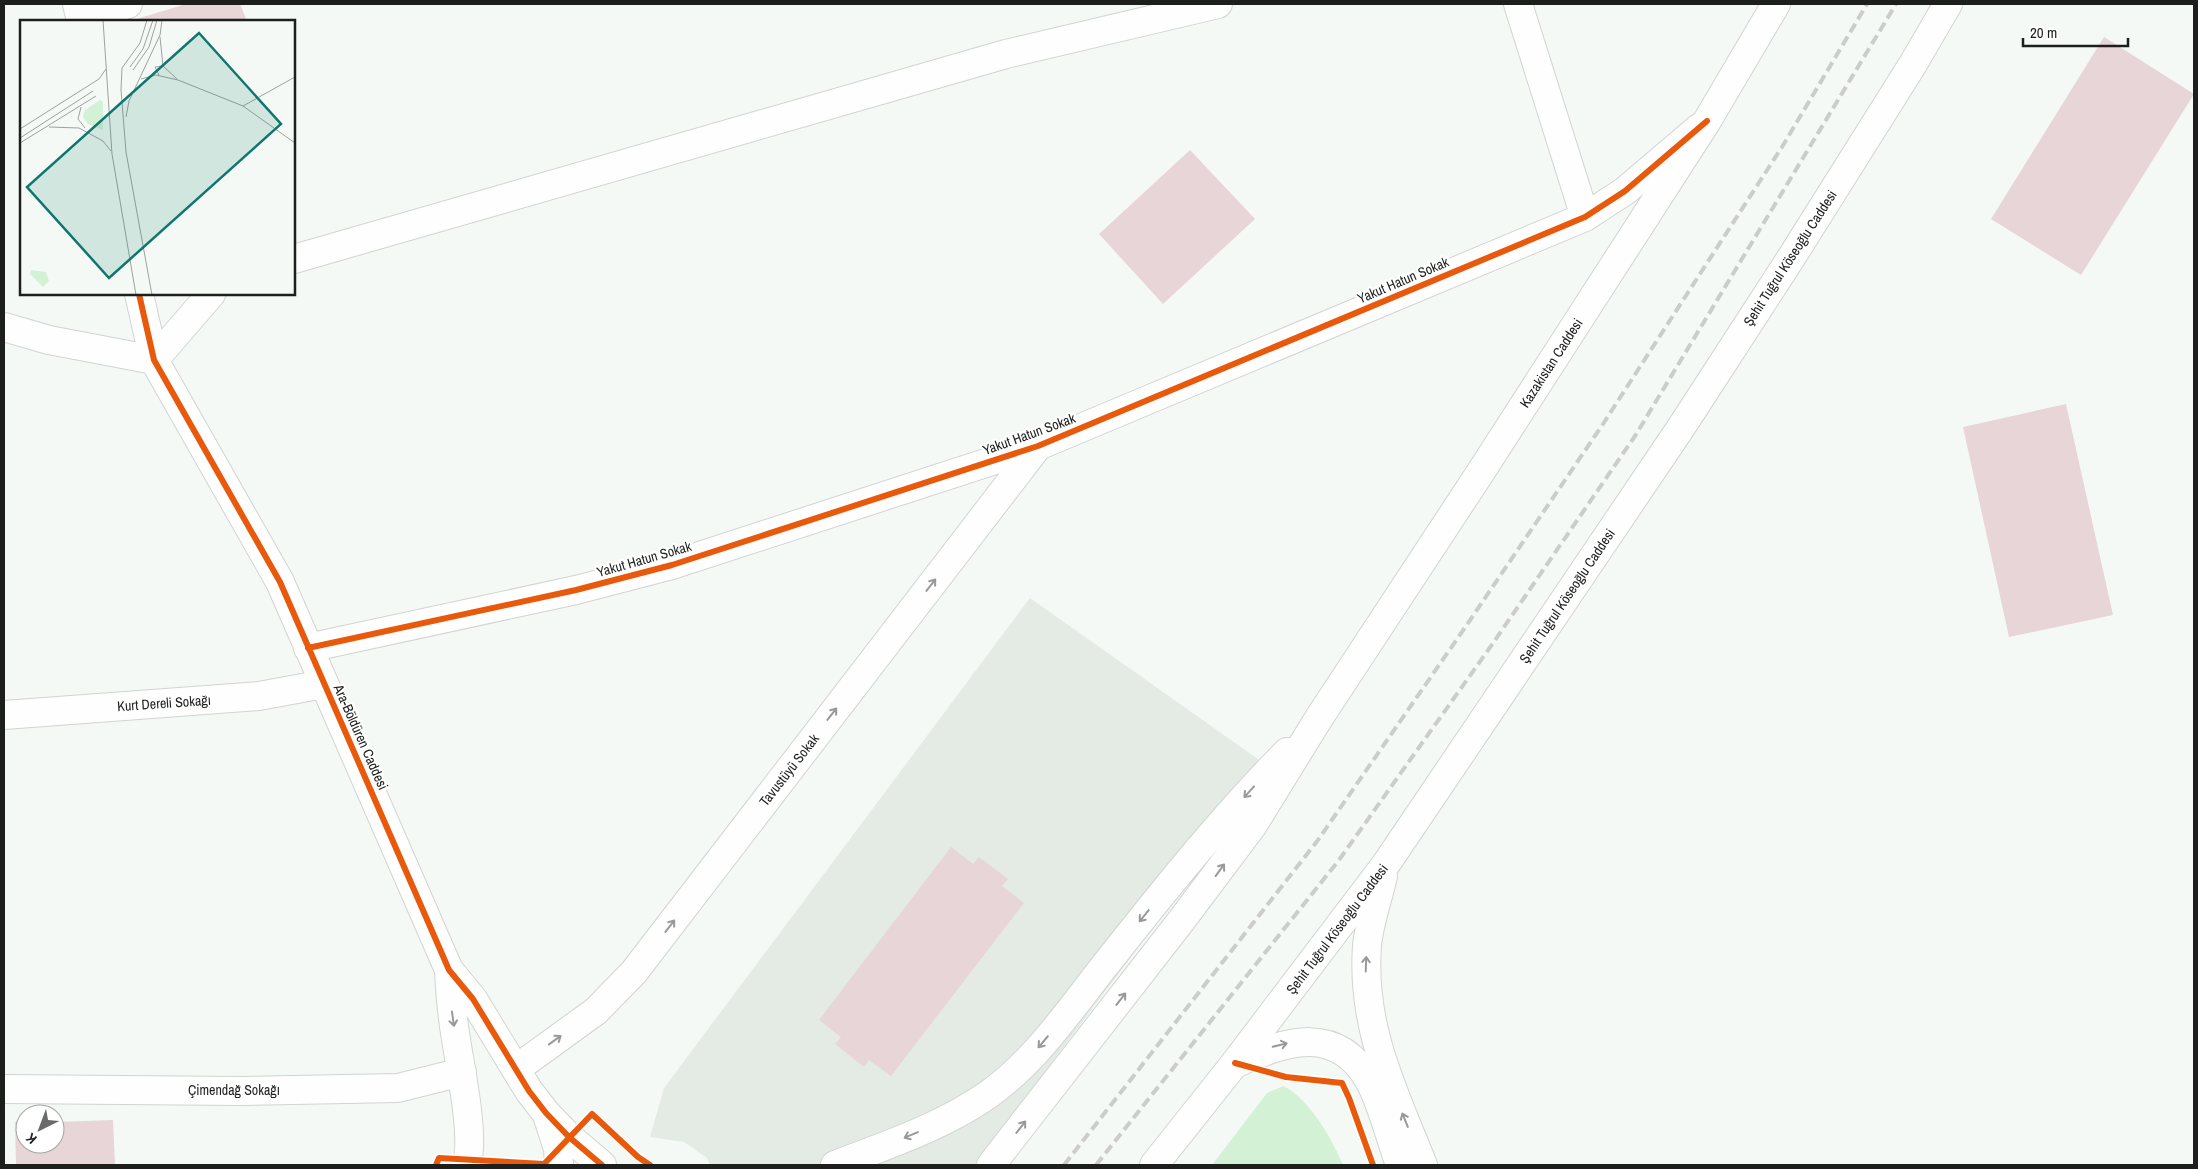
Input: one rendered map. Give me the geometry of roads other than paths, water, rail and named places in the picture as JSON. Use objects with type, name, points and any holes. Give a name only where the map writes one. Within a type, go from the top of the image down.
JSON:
[{"type":"street","points":[[79,14],[128,4]]},
{"type":"street","points":[[295,259],[1006,54],[1218,4]]},
{"type":"street","points":[[1518,4],[1585,217]]},
{"type":"street","name":"Kazakistan Caddesi","points":[[1319,718],[1477,479],[1707,121],[1776,4]]},
{"type":"street","name":"Şehit Tuğrul Köseoğlu Caddesi","points":[[1154,1165],[1235,1063],[1386,864],[1692,410],[1796,250],[1913,64],[1948,4]]},
{"type":"street","name":"Yakut Hatun Sokak","points":[[308,648],[576,590],[672,565],[1038,446],[1585,217],[1625,191],[1707,121]]},
{"type":"street","name":"Ara-Böldüren Caddesi","points":[[139,295],[154,360],[280,582],[449,970],[477,1006],[546,1113],[569,1137],[602,1165]]},
{"type":"street","points":[[4,327],[49,340],[154,360],[211,295]]},
{"type":"street","name":"Tavustüyü Sokak","points":[[516,1069],[596,1011],[634,972],[1038,446]]},
{"type":"street","name":"Kurt Dereli Sokağı","points":[[4,715],[258,696],[324,684]]},
{"type":"street","points":[[835,1165],[904,1138],[958,1113],[989,1093],[1015,1072],[1042,1044],[1186,864],[1260,779],[1319,718]]},
{"type":"street","points":[[991,1165],[1224,864],[1277,789],[1319,718]]},
{"type":"street","points":[[1386,864],[1367,944],[1366,980],[1369,1014],[1378,1054],[1423,1165]]},
{"type":"street","name":"Ara-Böldüren Caddesi","points":[[449,970],[451,1008],[462,1072],[468,1132],[468,1164]]},
{"type":"street","points":[[1235,1063],[1262,1051],[1304,1040],[1332,1046],[1354,1059],[1370,1083],[1400,1165]]},
{"type":"street","name":"Çimendağ Sokağı","points":[[4,1089],[240,1091],[398,1088],[462,1072]]},
{"type":"street","points":[[546,1113],[558,1149],[559,1165]]},
{"type":"railway","points":[[1064,1165],[1318,840],[1464,629],[1603,424],[1782,147],[1867,4]]},
{"type":"railway","points":[[1096,1165],[1339,860],[1491,646],[1635,436],[1896,4]]}]
